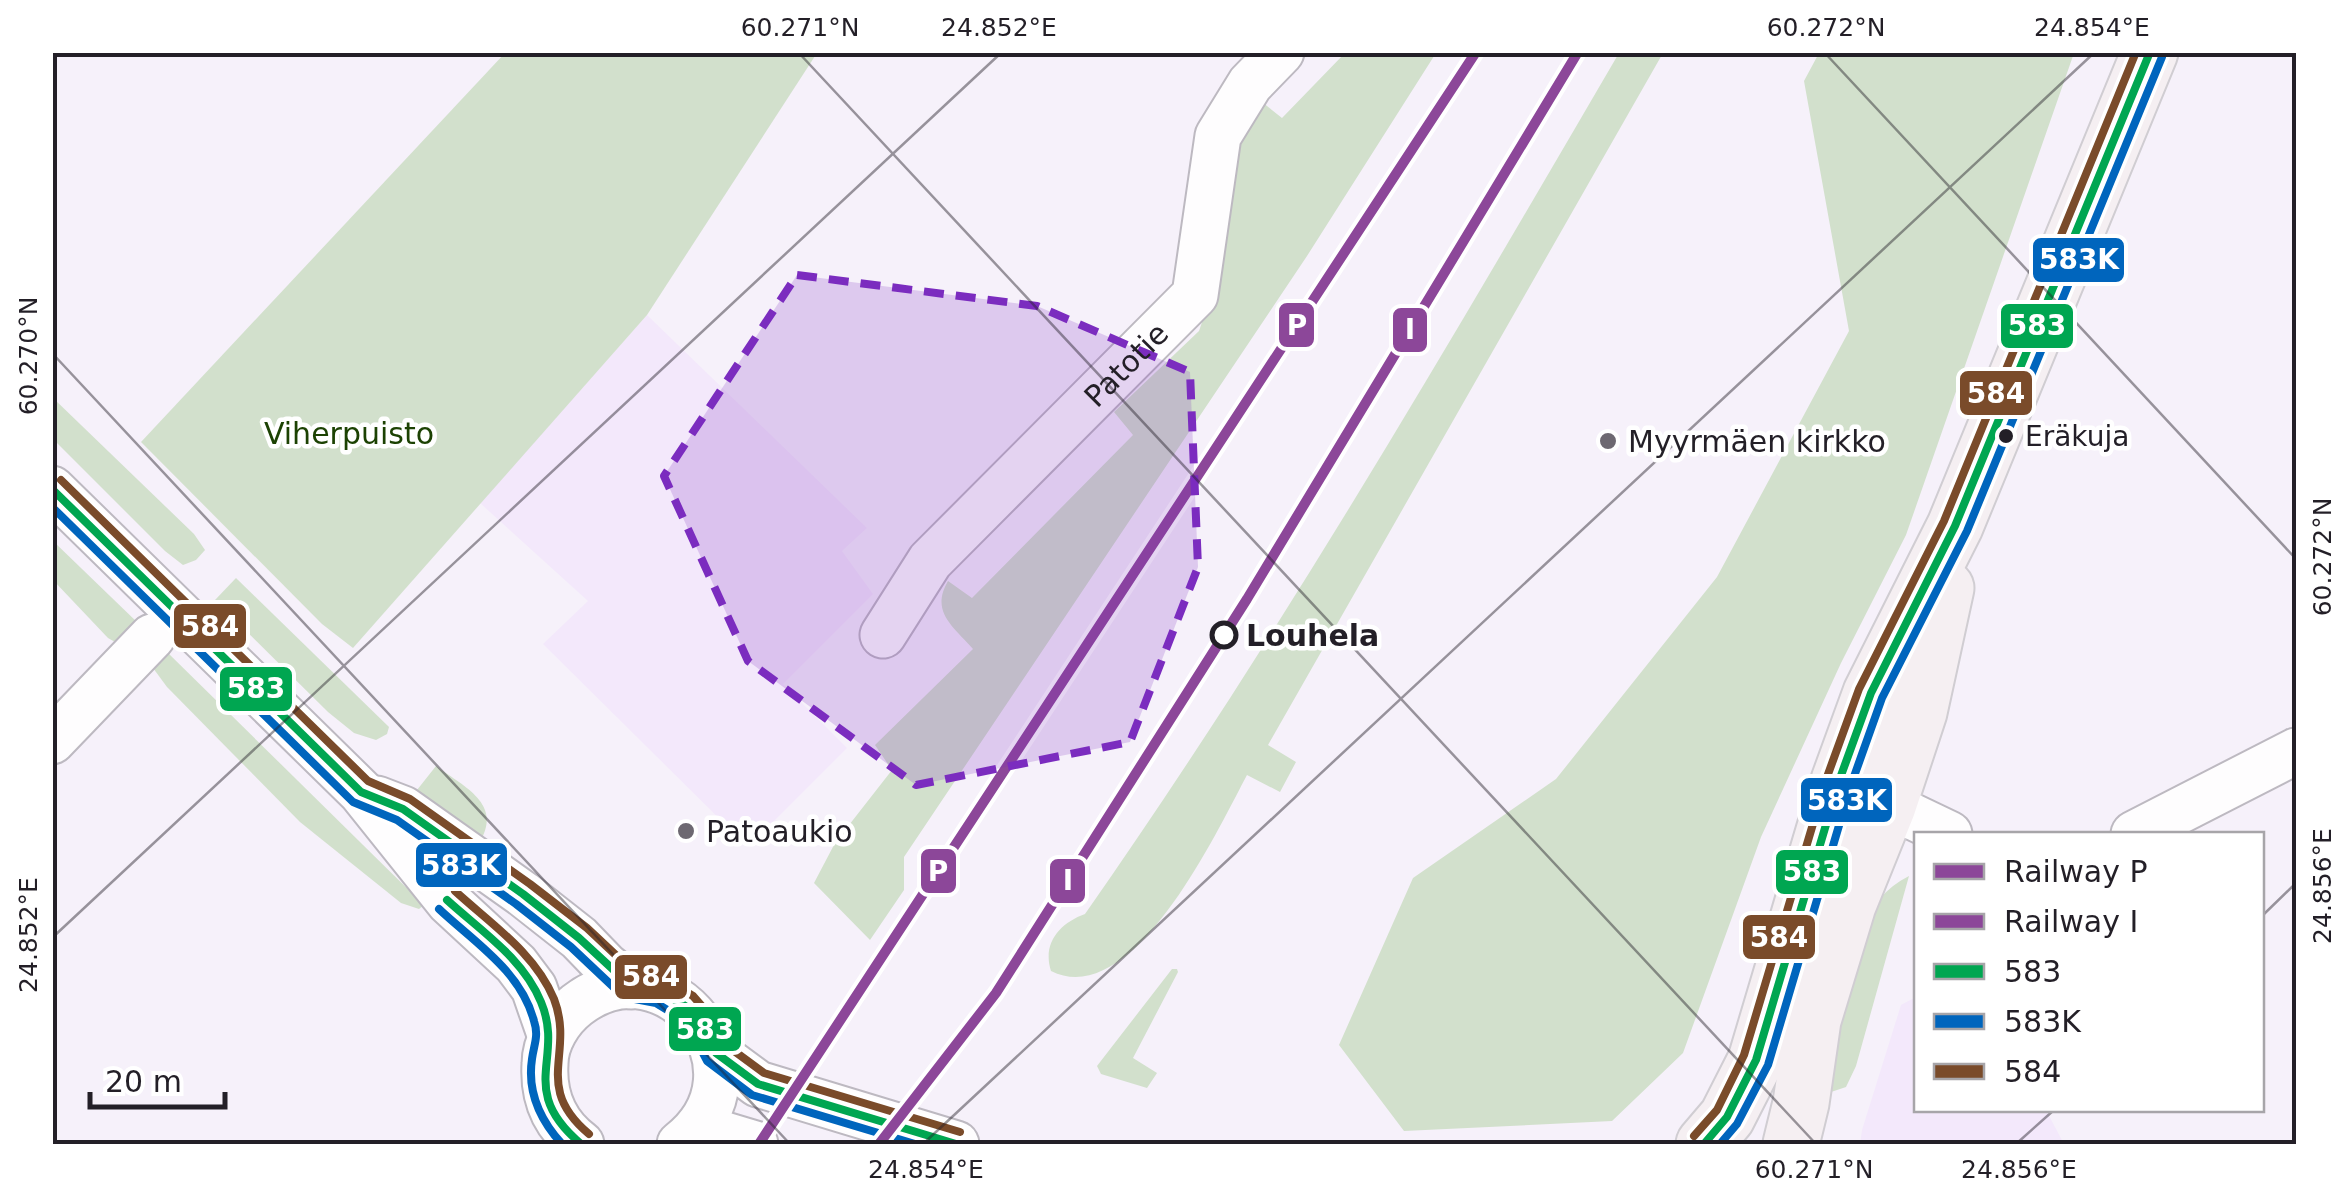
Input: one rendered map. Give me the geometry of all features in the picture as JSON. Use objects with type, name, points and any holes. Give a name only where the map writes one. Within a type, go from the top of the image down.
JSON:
[{"type":"main road","points":[[1704,1144],[1727,1117],[1756,1060],[1839,781],[1871,693],[1955,526],[2150,52]]},
{"type":"main road","points":[[1790,1144],[1801,1102],[1813,1020],[1848,904],[1888,806],[1920,712],[1955,526]]},
{"type":"street","name":"Patotie","points":[[883,635],[930,561],[1195,295],[1218,136],[1250,84],[1281,52]]},
{"type":"street","points":[[52,490],[361,792],[449,902],[516,964],[534,988],[551,1036]]},
{"type":"street","points":[[52,741],[152,638]]},
{"type":"street","points":[[2138,832],[2296,750]]},
{"type":"street","points":[[1839,781],[1945,832]]},
{"type":"street","points":[[361,792],[403,810],[494,873],[569,930],[631,986]]},
{"type":"street","points":[[581,1144],[562,1127],[547,1124],[545,1056],[551,1036],[568,1012],[587,997],[631,986],[660,991],[686,1006],[704,1027],[716,1054],[714,1098],[705,1119],[685,1140]]},
{"type":"street","points":[[716,1054],[758,1084],[956,1144]]},
{"type":"street","points":[[685,1140],[725,1135],[754,1144]]},
{"type":"highlighted area","points":[[797,275],[1037,306],[1190,372],[1198,567],[1130,742],[916,785],[748,661],[664,476]]},
{"type":"shaded area","points":[[647,315],[867,528],[842,551],[873,594],[783,684],[847,748],[748,847],[543,644],[588,601],[480,503]]},
{"type":"shaded area","points":[[1914,998],[1914,1112],[2047,1112],[2064,1144],[1860,1144],[1901,1005]]},
{"type":"green space","name":"Viherpuisto","points":[[505,53],[817,53],[647,315],[353,648],[322,624],[141,442]]},
{"type":"green space","points":[[1345,53],[1436,53],[1307,256],[904,857],[904,890],[870,940],[814,883],[835,843],[892,770],[875,745],[973,649],[943,610],[943,592],[948,581],[972,598],[1133,435],[1114,412],[1199,331],[1219,273],[1235,162],[1246,124],[1262,102],[1282,118]]},
{"type":"green space","points":[[1619,53],[1663,53],[1268,745],[1296,762],[1280,792],[1247,775],[1193,872],[1141,942],[1112,966],[1082,977],[1051,971],[1049,952],[1055,935],[1085,914],[1226,704],[1426,380]]},
{"type":"green space","points":[[1819,53],[2074,53],[1906,535],[1841,663],[1761,837],[1683,1053],[1612,1121],[1404,1131],[1339,1045],[1413,878],[1556,779],[1717,577],[1849,331],[1804,81]]},
{"type":"green space","points":[[52,397],[194,534],[205,550],[196,560],[183,565],[165,551],[53,439]]},
{"type":"green space","points":[[52,540],[140,625],[115,642],[108,638],[53,580]]},
{"type":"green space","points":[[236,578],[389,727],[387,734],[376,740],[354,733],[215,600]]},
{"type":"green space","points":[[167,652],[424,905],[419,909],[401,903],[300,822],[167,687],[153,668],[153,661]]},
{"type":"green space","points":[[436,766],[482,804],[487,825],[482,838],[417,790]]},
{"type":"green space","points":[[1909,876],[1856,1066],[1846,1087],[1824,1090],[1838,1002],[1855,941],[1886,892]]},
{"type":"green space","points":[[1172,969],[1178,972],[1133,1058],[1157,1073],[1147,1088],[1101,1074],[1097,1066]]},
{"type":"rail line","name":"P","points":[[759,1144],[1476,52]]},
{"type":"rail line","name":"I","points":[[879,1144],[996,993],[1247,599],[1578,52]]},
{"type":"transit line","name":"584","points":[[1694,1136],[1717,1110],[1744,1055],[1827,777],[1859,689],[1944,521],[2136,52]]},
{"type":"transit line","name":"583","points":[[1704,1144],[1727,1117],[1756,1060],[1839,781],[1871,693],[1955,526],[2150,52]]},
{"type":"transit line","name":"583K","points":[[1720,1144],[1737,1124],[1768,1065],[1851,785],[1882,698],[1967,531],[2162,57]]},
{"type":"transit line","name":"584","points":[[61,480],[368,781],[410,799],[530,884],[587,928],[636,974],[665,979],[693,996],[714,1020],[726,1045],[764,1073],[960,1132]]},
{"type":"transit line","name":"583","points":[[52,489],[361,792],[403,809],[523,894],[631,986],[661,991],[685,1006],[704,1027],[716,1053],[758,1084],[956,1144]]},
{"type":"transit line","name":"583K","points":[[52,507],[353,802],[397,820],[516,904],[571,947],[624,997],[656,1003],[677,1016],[693,1034],[707,1061],[752,1095],[915,1144]]},
{"type":"transit line","name":"584","points":[[455,891],[511,940],[546,983],[559,1019],[558,1085],[562,1100],[589,1134]]},
{"type":"transit line","name":"583","points":[[447,900],[500,946],[533,986],[547,1022],[546,1090],[551,1107],[581,1144]]},
{"type":"transit line","name":"583K","points":[[439,909],[495,959],[528,1003],[536,1031],[531,1071],[534,1094],[542,1116],[562,1144]]},
{"type":"place","name":"Eräkuja","points":[[2006,436]]},
{"type":"place","name":"Myyrmäen kirkko","points":[[1608,441]]},
{"type":"place","name":"Louhela","points":[[1224,635]]},
{"type":"place","name":"Patoaukio","points":[[686,831]]}]
